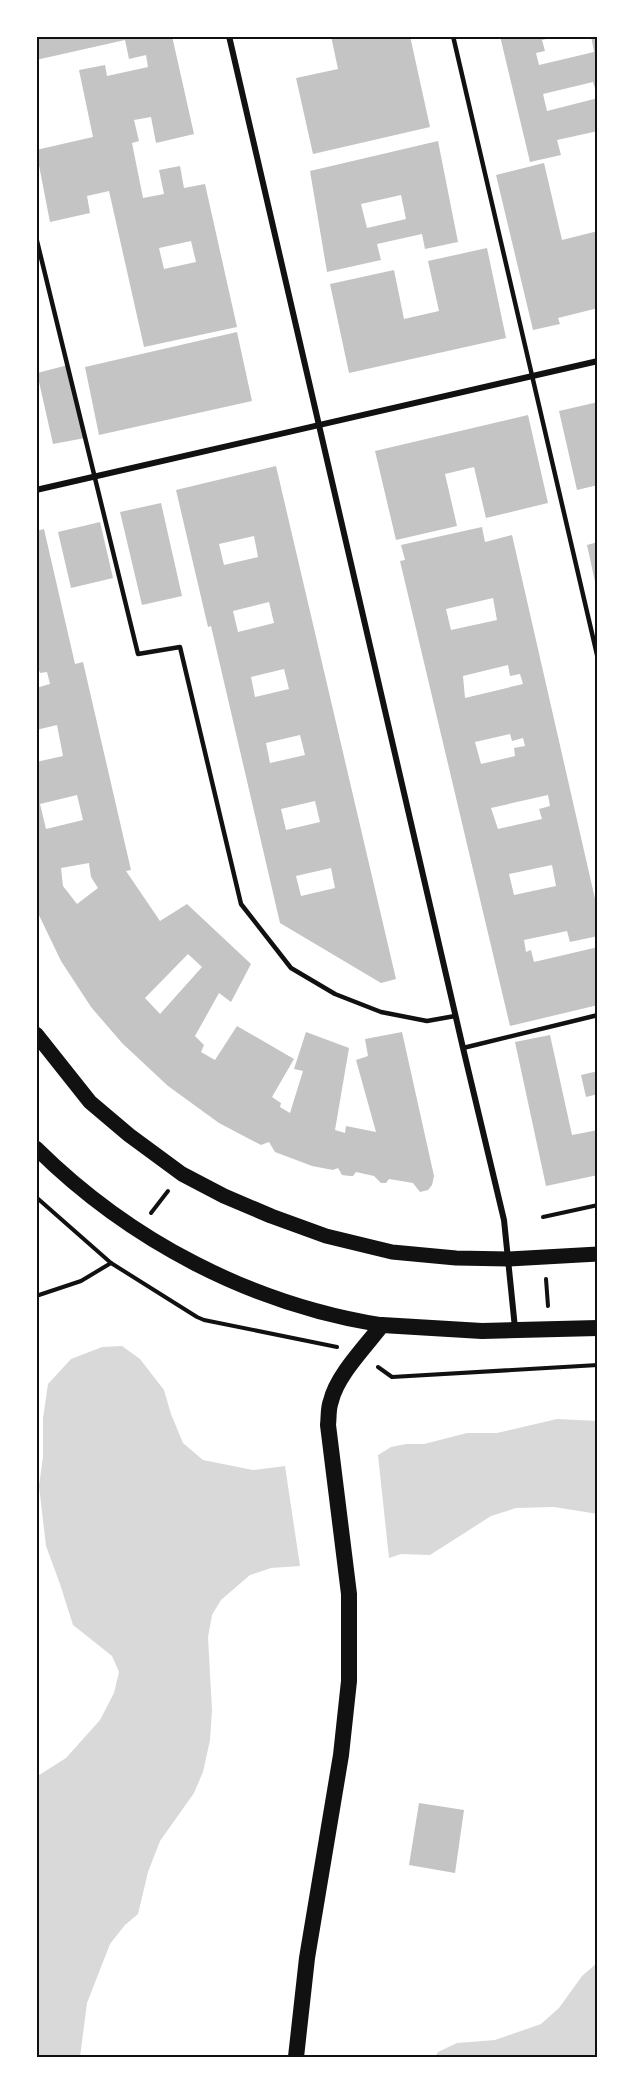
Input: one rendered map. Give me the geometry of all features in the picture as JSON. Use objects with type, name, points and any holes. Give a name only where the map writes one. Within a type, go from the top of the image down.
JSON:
[{"type":"highway","points":[[296,2057],[306,1969],[342,1745],[349,1681],[349,1594],[330,1446],[328,1411],[335,1388],[382,1325],[434,1330],[515,1331],[598,1328]]},
{"type":"main road","points":[[36,1034],[90,1102],[129,1135],[182,1174],[224,1196],[272,1216],[326,1236],[392,1252],[456,1258],[509,1259],[598,1254]]},
{"type":"main road","points":[[36,1148],[114,1214],[160,1244],[216,1274],[269,1297],[300,1307],[382,1325]]},
{"type":"street","points":[[229,36],[504,1220],[515,1331]]},
{"type":"street","points":[[36,490],[598,361]]},
{"type":"lane","points":[[453,36],[598,659]]},
{"type":"lane","points":[[36,237],[138,654],[180,647],[241,904],[291,969],[335,994],[381,1012],[427,1021],[455,1016]]},
{"type":"lane","points":[[463,1048],[598,1015]]},
{"type":"path","points":[[147,1217],[175,1183]]},
{"type":"path","points":[[36,1197],[111,1263],[204,1320],[345,1348]]},
{"type":"path","points":[[543,1217],[598,1205]]},
{"type":"path","points":[[36,1296],[81,1281],[111,1263]]},
{"type":"path","points":[[546,1273],[548,1306]]},
{"type":"path","points":[[373,1363],[392,1377],[598,1365]]},
{"type":"shaded area","points":[[122,1346],[140,1359],[164,1390],[183,1443],[203,1460],[253,1470],[285,1466],[300,1566],[271,1568],[250,1575],[221,1600],[212,1615],[208,1637],[212,1710],[210,1740],[203,1772],[194,1793],[160,1841],[148,1872],[138,1914],[125,1925],[110,1944],[87,2003],[80,2057],[36,2057],[36,1777],[66,1758],[100,1720],[114,1693],[119,1672],[112,1656],[73,1625],[46,1546],[39,1486],[43,1457],[43,1418],[48,1384],[71,1359],[102,1347]]},
{"type":"shaded area","points":[[557,1419],[598,1421],[598,1514],[554,1507],[516,1508],[491,1516],[430,1555],[401,1554],[389,1558],[378,1455],[391,1447],[424,1444],[467,1433],[497,1433]]},
{"type":"shaded area","points":[[598,1962],[598,2057],[435,2057],[438,2052],[457,2043],[495,2040],[541,2024],[559,2008],[582,1976]]},
{"type":"building","points":[[36,36],[172,36],[194,134],[156,143],[151,117],[134,120],[139,141],[132,143],[143,198],[164,194],[159,170],[180,166],[184,188],[205,184],[237,327],[144,347],[109,191],[87,196],[90,213],[50,222],[36,150],[93,137],[79,70],[105,65],[107,76],[148,67],[146,55],[129,59],[125,40],[36,60]],"holes":[[[191,241],[196,262],[164,269],[159,248]]]},
{"type":"building","points":[[331,36],[410,36],[430,127],[313,154],[296,78],[338,69]]},
{"type":"building","points":[[500,36],[557,36],[542,40],[545,51],[536,53],[539,65],[594,52],[591,36],[598,36],[598,97],[593,82],[543,94],[547,111],[598,98],[598,131],[557,140],[561,155],[530,162]]},
{"type":"building","points":[[438,141],[458,242],[425,249],[422,234],[377,244],[381,260],[327,272],[310,171]],"holes":[[[401,195],[406,219],[367,228],[361,204]]]},
{"type":"building","points":[[544,163],[562,240],[598,231],[598,308],[558,318],[560,324],[533,330],[496,175]]},
{"type":"building","points":[[487,248],[506,338],[349,373],[330,284],[394,270],[404,319],[439,311],[428,261]]},
{"type":"building","points":[[237,332],[252,401],[99,435],[85,367]]},
{"type":"building","points":[[68,365],[85,438],[53,444],[37,373]]},
{"type":"building","points":[[598,402],[598,485],[577,490],[559,411]]},
{"type":"building","points":[[528,415],[548,503],[486,518],[474,467],[445,474],[457,526],[396,540],[375,451]]},
{"type":"building","points":[[276,466],[396,979],[381,983],[280,923],[211,626],[208,627],[176,490]],"holes":[[[254,536],[258,557],[224,565],[219,544]],[[269,602],[274,623],[238,632],[233,611]],[[284,669],[289,689],[255,697],[251,677]],[[300,735],[305,755],[270,763],[266,743]],[[315,801],[320,822],[286,830],[281,809]],[[331,868],[335,888],[301,896],[296,876]]]},
{"type":"building","points":[[161,503],[182,596],[142,605],[120,512]]},
{"type":"building","points":[[100,522],[113,578],[71,588],[58,532]]},
{"type":"building","points":[[482,527],[485,542],[512,535],[598,912],[598,936],[570,942],[567,931],[524,940],[526,952],[531,950],[534,962],[598,947],[598,1005],[510,1026],[400,561],[405,560],[401,545]],"holes":[[[493,598],[497,620],[451,630],[446,609]],[[508,665],[510,676],[520,674],[523,684],[465,698],[463,676]],[[510,734],[512,741],[523,738],[525,746],[514,748],[515,756],[481,764],[475,742]],[[548,795],[550,806],[539,809],[542,819],[498,829],[491,808]],[[552,865],[556,886],[514,895],[509,874]]]},
{"type":"building","points":[[44,529],[75,664],[83,662],[131,870],[126,871],[160,921],[187,904],[251,964],[231,1002],[219,993],[195,1036],[204,1045],[201,1052],[215,1060],[237,1026],[294,1059],[272,1097],[281,1103],[280,1107],[290,1113],[303,1071],[294,1069],[306,1032],[349,1048],[335,1130],[345,1133],[346,1126],[376,1132],[356,1060],[368,1056],[365,1039],[402,1032],[434,1176],[428,1190],[420,1192],[413,1183],[389,1179],[386,1183],[381,1183],[374,1176],[356,1172],[353,1176],[342,1175],[338,1168],[333,1170],[312,1166],[275,1152],[269,1142],[261,1145],[219,1123],[168,1086],[122,1043],[91,1007],[61,961],[36,909],[36,762],[63,756],[57,725],[36,730],[36,688],[50,684],[47,672],[40,673],[36,661],[36,531]],"holes":[[[77,795],[83,820],[46,829],[40,804]],[[89,863],[91,877],[98,888],[77,904],[63,886],[61,868]],[[188,954],[202,967],[160,1014],[145,998]]]},
{"type":"building","points":[[598,542],[598,591],[597,591],[587,545]]},
{"type":"building","points":[[550,1035],[572,1135],[598,1130],[598,1175],[546,1186],[515,1042]]},
{"type":"building","points":[[598,1071],[598,1094],[586,1097],[581,1075]]},
{"type":"building","points":[[419,1803],[464,1810],[455,1873],[409,1865]]}]
